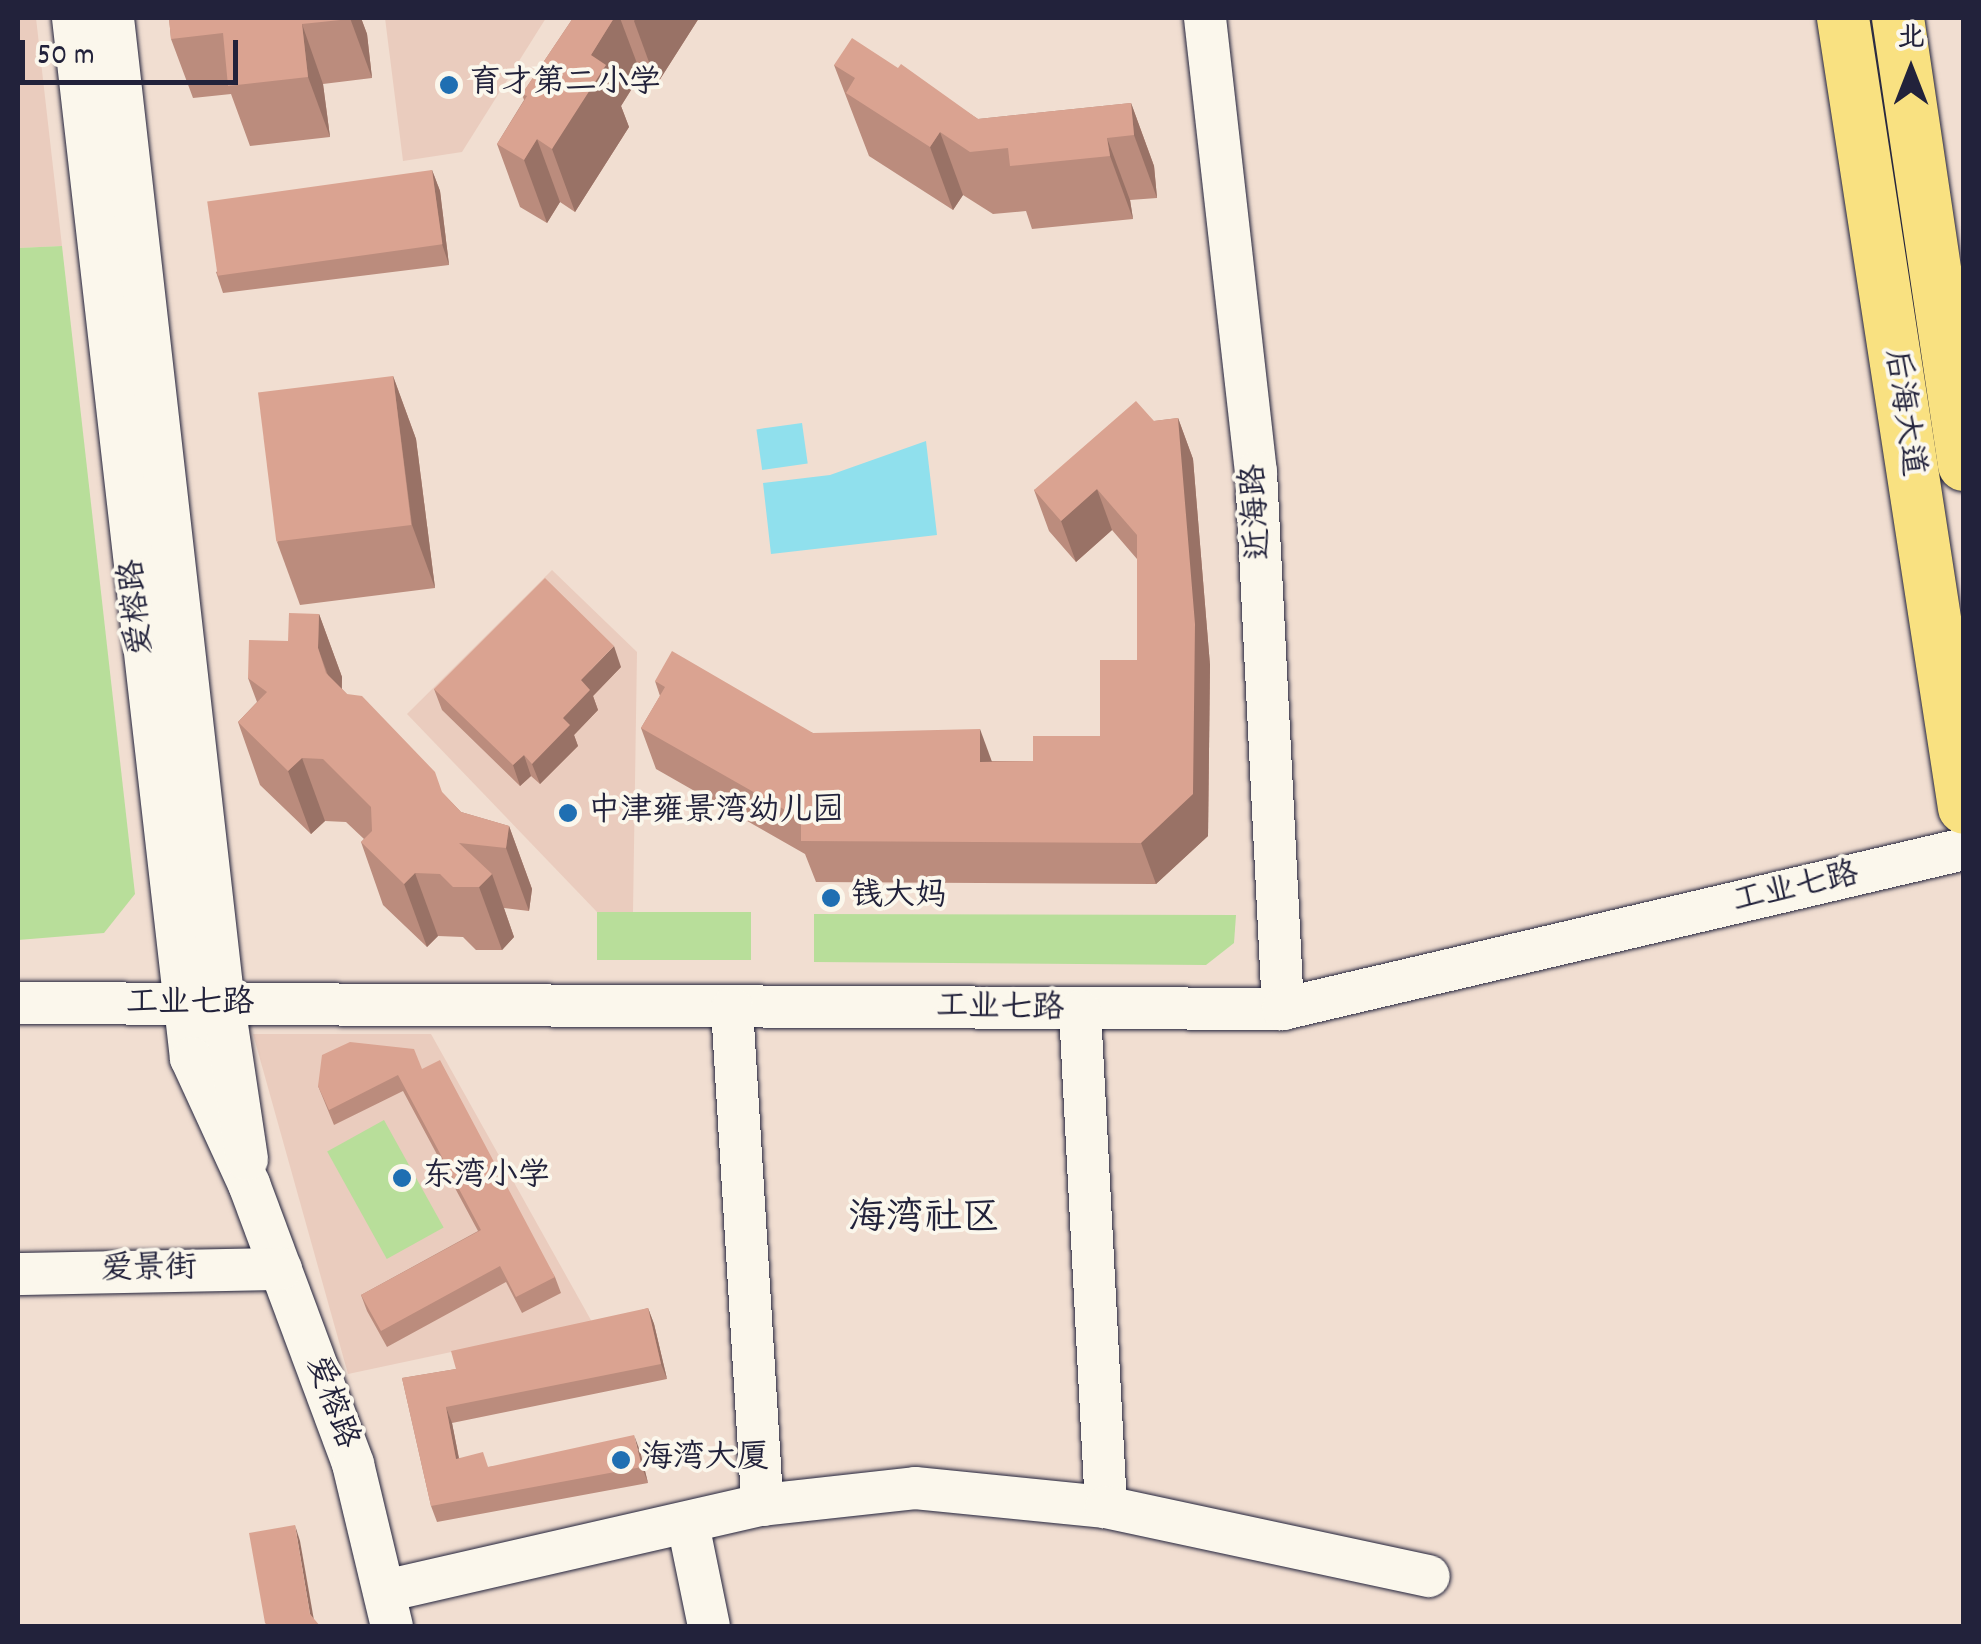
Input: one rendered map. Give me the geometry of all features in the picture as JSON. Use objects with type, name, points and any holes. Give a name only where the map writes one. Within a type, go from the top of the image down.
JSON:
[{"type":"main road","name":"后海大道","points":[[1843,18],[1964,808]]},
{"type":"main road","name":"后海大道","points":[[1898,18],[1964,466]]},
{"type":"street","name":"爱榕路","points":[[73,18],[109,144]]},
{"type":"street","name":"爱榕路","points":[[113,18],[109,144],[203,1005],[202,1093],[249,1184],[356,1474],[388,1609]]},
{"type":"street","name":"近海路","points":[[1205,18],[1256,472],[1283,1010]]},
{"type":"street","name":"工业七路","points":[[18,1003],[1080,1012],[1283,1010],[1964,850]]},
{"type":"street","points":[[732,1008],[762,1504]]},
{"type":"street","points":[[1080,1012],[1106,1507]]},
{"type":"street","name":"爱景街","points":[[18,1274],[281,1269]]},
{"type":"street","points":[[388,1609],[762,1504],[915,1488],[1106,1507],[1429,1576]]},
{"type":"street","points":[[688,1524],[710,1626]]},
{"type":"shaded area","points":[[18,18],[36,18],[62,246],[18,248]]},
{"type":"shaded area","name":"育才第二小学","points":[[385,18],[546,18],[462,152],[403,161]]},
{"type":"shaded area","name":"中津雍景湾幼儿园","points":[[552,570],[637,652],[633,912],[597,912],[407,714]]},
{"type":"shaded area","name":"东湾小学","points":[[253,1034],[431,1034],[592,1322],[348,1374]]},
{"type":"green space","points":[[62,246],[135,894],[104,933],[18,940],[18,248]]},
{"type":"green space","points":[[597,912],[751,912],[751,960],[597,960]]},
{"type":"green space","points":[[814,914],[1236,915],[1234,943],[1206,965],[814,962]]},
{"type":"green space","points":[[384,1120],[444,1228],[387,1259],[327,1152]]},
{"type":"water","points":[[802,423],[808,464],[762,470],[756,429]]},
{"type":"water","points":[[926,441],[937,535],[771,554],[763,483],[830,475]]},
{"type":"building","points":[[169,18],[350,19],[302,24],[308,77],[228,86],[223,33],[171,39]]},
{"type":"building","points":[[573,18],[614,18],[591,55],[606,65],[552,149],[537,139],[524,160],[497,144],[527,96],[522,94]]},
{"type":"building","points":[[852,38],[898,68],[901,64],[978,119],[1131,103],[1134,135],[1107,138],[1110,156],[1010,166],[1008,148],[970,152],[940,132],[930,147],[846,93],[855,78],[834,65]]},
{"type":"building","points":[[432,170],[442,244],[218,276],[207,202]]},
{"type":"building","points":[[393,376],[411,525],[276,541],[258,393]]},
{"type":"building","points":[[1136,401],[1154,421],[1178,418],[1195,624],[1193,794],[1141,843],[801,841],[801,819],[641,728],[665,687],[655,681],[672,651],[813,733],[980,729],[980,762],[1033,761],[1033,736],[1100,736],[1100,660],[1137,660],[1137,535],[1097,489],[1061,521],[1034,490]]},
{"type":"building","points":[[545,578],[614,646],[581,680],[590,690],[563,718],[570,725],[532,764],[524,755],[513,765],[434,689]]},
{"type":"building","points":[[289,613],[319,614],[318,648],[326,673],[347,694],[362,696],[435,772],[442,792],[461,812],[509,826],[506,848],[459,843],[492,874],[479,887],[453,887],[440,874],[415,873],[404,884],[361,842],[372,831],[371,807],[323,759],[302,758],[288,771],[238,722],[267,692],[248,678],[249,640],[288,641]]},
{"type":"building","points":[[350,1042],[414,1049],[422,1069],[440,1060],[555,1277],[516,1297],[500,1266],[381,1331],[361,1295],[481,1230],[398,1075],[329,1110],[318,1086],[322,1055]]},
{"type":"building","points":[[648,1308],[661,1364],[446,1407],[456,1459],[483,1452],[488,1467],[634,1435],[642,1467],[431,1506],[402,1378],[456,1369],[451,1351]]},
{"type":"building","points":[[295,1525],[310,1614],[320,1626],[268,1626],[249,1533]]},
{"type":"place","name":"育才第二小学","points":[[449,85]]},
{"type":"place","name":"中津雍景湾幼儿园","points":[[568,813]]},
{"type":"place","name":"钱大妈","points":[[831,898]]},
{"type":"place","name":"东湾小学","points":[[402,1178]]},
{"type":"place","name":"海湾大厦","points":[[621,1460]]},
{"type":"district","name":"海湾社区","points":[[924,1221]]}]
